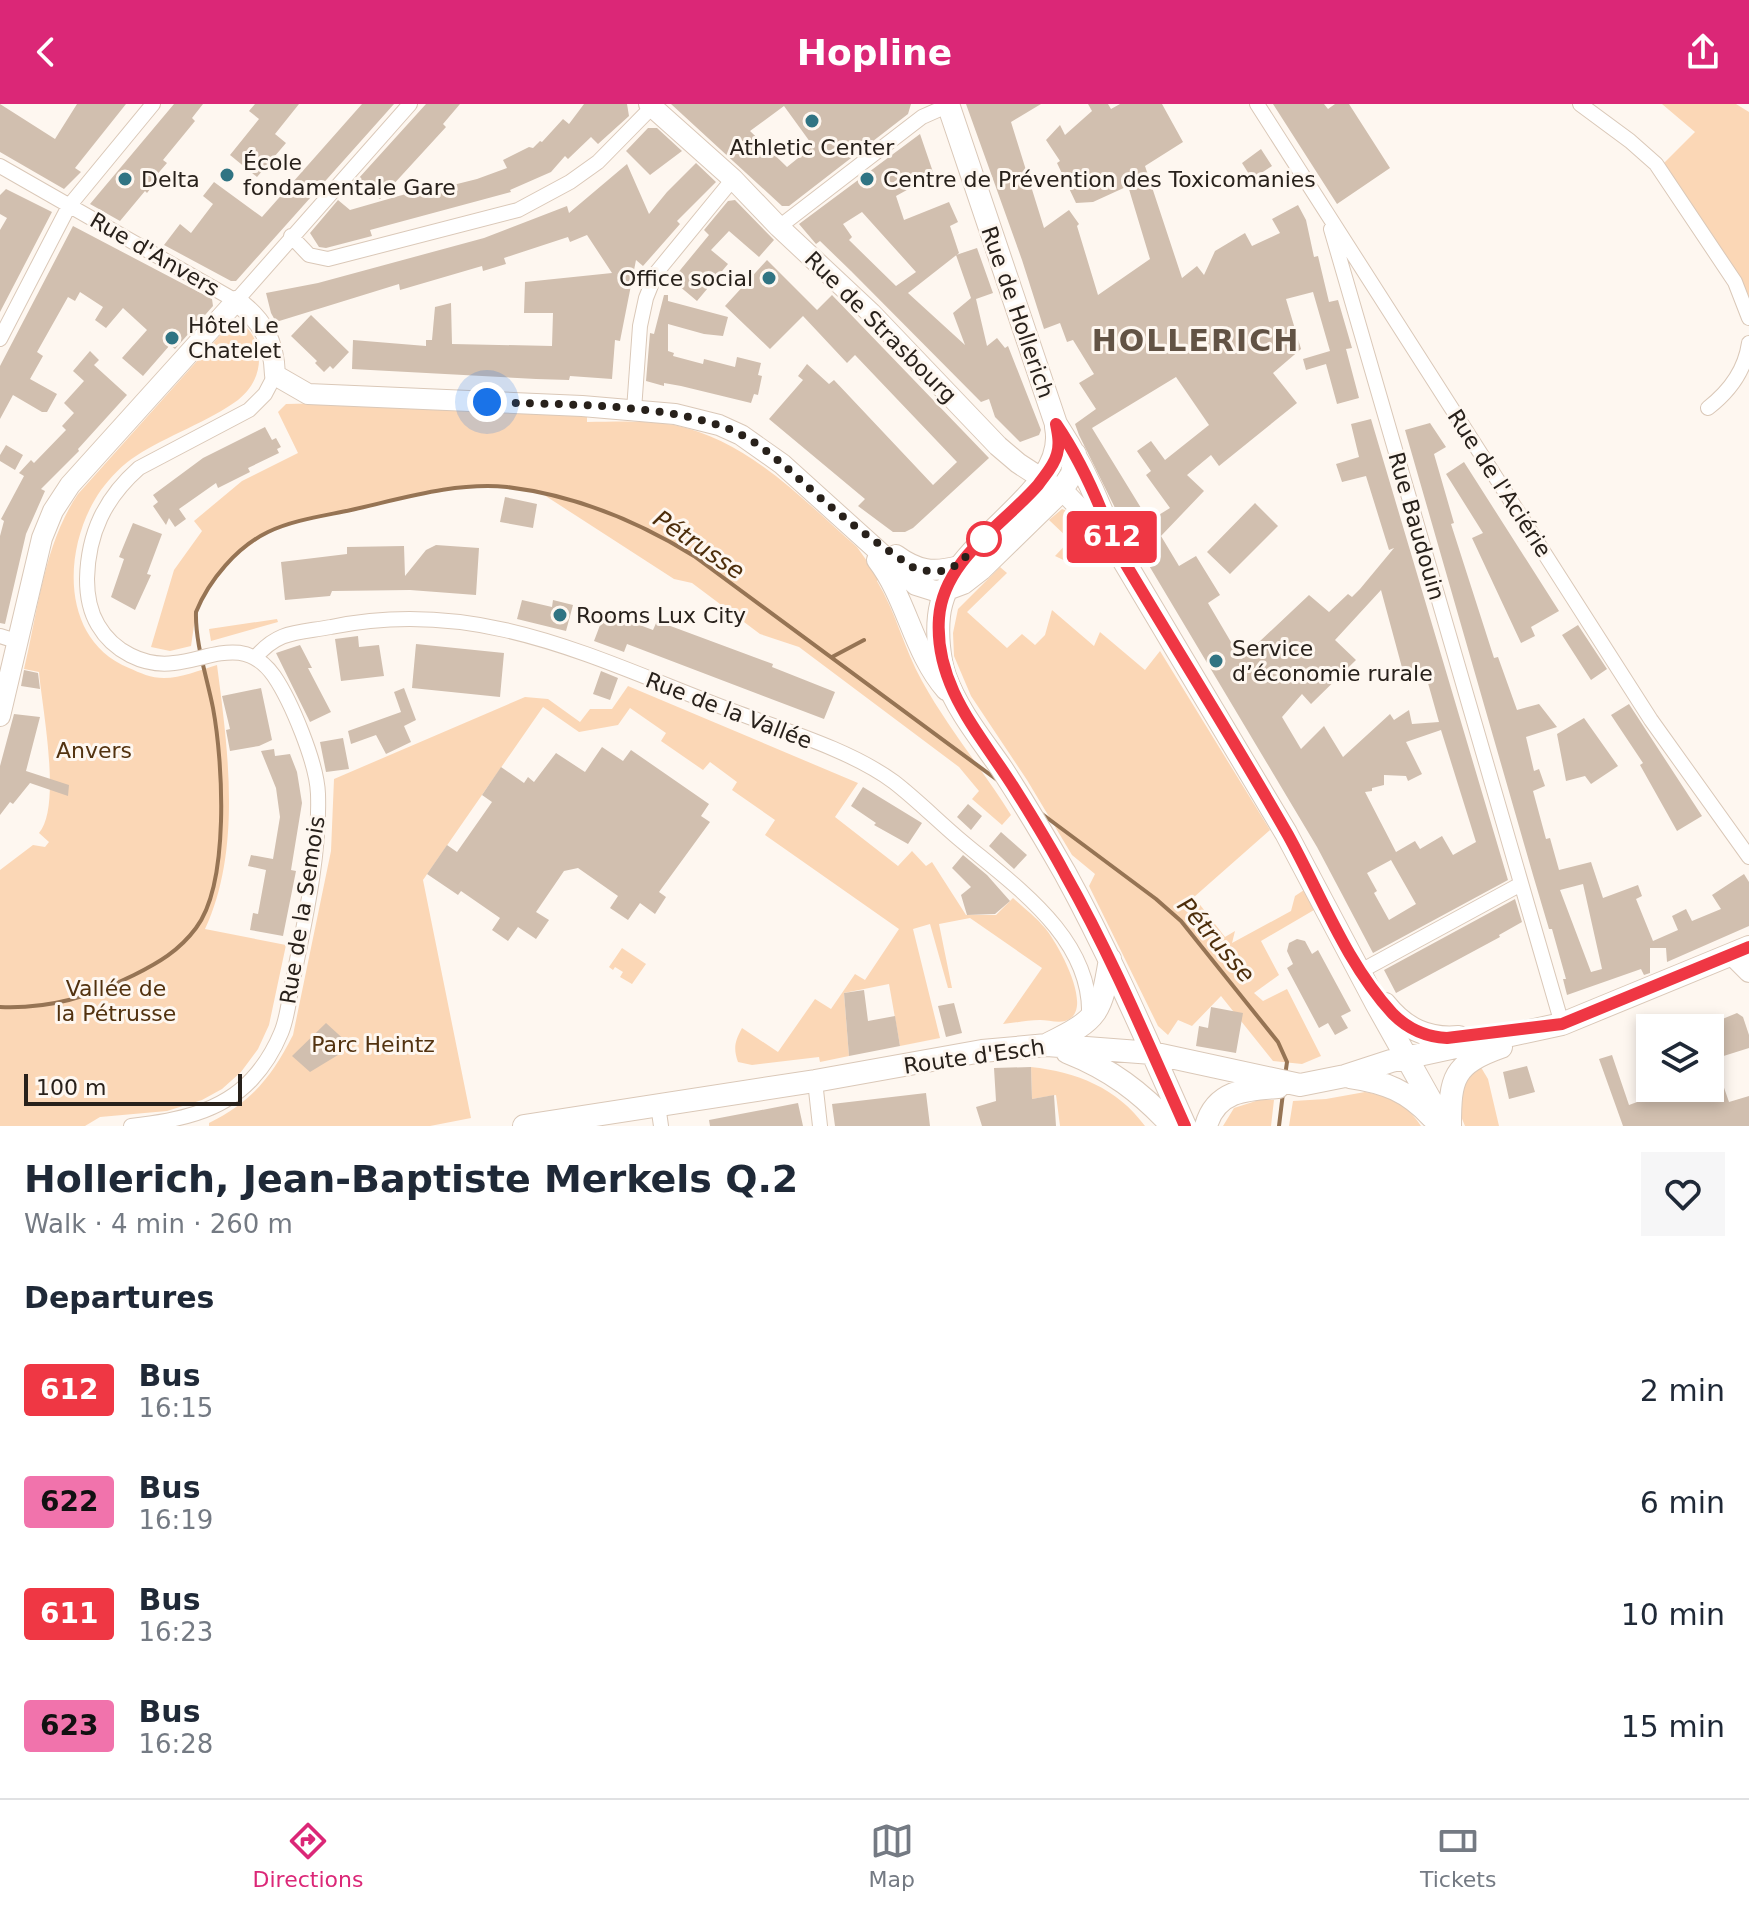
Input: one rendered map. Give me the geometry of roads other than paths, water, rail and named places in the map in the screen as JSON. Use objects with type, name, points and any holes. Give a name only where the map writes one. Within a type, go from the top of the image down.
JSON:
[{"type":"main road","name":"Rue de Strasbourg","points":[[650,105],[733,179],[871,313],[998,446],[1052,485],[1115,546]]},
{"type":"main road","name":"Rue de Hollerich","points":[[948,105],[1056,424],[1075,454],[1102,509],[1115,546],[1286,833],[1445,1126]]},
{"type":"main road","points":[[0,716],[8,638],[53,511],[70,485],[236,301]]},
{"type":"main road","name":"Rue d'Anvers","points":[[236,301],[254,313],[268,334],[275,375]]},
{"type":"main road","points":[[275,375],[308,394],[582,406],[675,414],[719,425],[741,435],[782,464],[916,585],[935,591],[963,583],[981,569],[1052,485],[1052,467],[1059,439],[1056,424]]},
{"type":"main road","points":[[958,705],[944,674],[939,641],[939,616],[947,589],[959,566],[1052,485],[1072,474],[1075,454]]},
{"type":"main road","points":[[836,511],[914,568],[941,571],[959,566]]},
{"type":"main road","points":[[836,511],[884,570],[898,594],[927,663],[1016,790],[1065,873],[1110,958],[1185,1126]]},
{"type":"main road","points":[[1445,1126],[1454,1076],[1477,1055],[1562,1024],[1740,951],[1749,972]]},
{"type":"main road","points":[[1047,1045],[1089,1021],[1103,1000],[1110,958]]},
{"type":"main road","points":[[1359,972],[1393,1014],[1407,1026],[1432,1037],[1461,1037],[1562,1024]]},
{"type":"main road","points":[[1206,1126],[1218,1102],[1240,1089],[1270,1082],[1300,1085],[1345,1076],[1407,1058],[1562,1024]]},
{"type":"main road","points":[[1047,1045],[1112,1072],[1152,1104],[1172,1126]]},
{"type":"main road","name":"Route d'Esch","points":[[524,1126],[660,1115],[815,1081],[982,1051],[1047,1045],[1152,1053],[1270,1082]]},
{"type":"main road","points":[[1345,1076],[1393,1086],[1417,1101],[1445,1126]]},
{"type":"street","points":[[0,339],[69,206],[153,104]]},
{"type":"street","points":[[236,301],[410,104]]},
{"type":"street","name":"Rue de l'Aciérie","points":[[1257,104],[1651,720],[1749,857]]},
{"type":"street","points":[[1580,104],[1656,164],[1735,282],[1749,318]]},
{"type":"street","points":[[291,236],[309,255],[328,259],[518,210],[570,182],[598,162],[650,105]]},
{"type":"street","points":[[779,227],[922,117],[948,105]]},
{"type":"street","name":"Rue d'Anvers","points":[[1,170],[236,301]]},
{"type":"street","points":[[634,410],[640,326],[656,273],[733,179]]},
{"type":"street","name":"Rue Baudouin","points":[[1326,214],[1562,1024]]},
{"type":"street","points":[[1708,408],[1739,377],[1749,343]]},
{"type":"street","points":[[255,658],[238,652],[214,653],[184,662],[158,664],[123,652],[96,623],[87,599],[88,560],[94,529],[111,497],[139,468],[249,410],[265,394],[275,375]]},
{"type":"street","name":"Rue de la Vallée","points":[[255,658],[267,644],[288,633],[346,623],[391,617],[479,623],[540,637],[836,751],[893,781],[1026,896],[1055,925],[1080,965],[1090,998],[1089,1021]]},
{"type":"street","name":"Rue de la Semois","points":[[131,1126],[168,1122],[229,1099],[251,1080],[270,1056],[282,1031],[313,859],[318,792],[307,743],[273,675],[255,658]]},
{"type":"street","points":[[1359,972],[1521,884]]},
{"type":"street","points":[[815,1081],[820,1126]]},
{"type":"waterway","name":"Pétrusse","points":[[0,1007],[52,1004],[101,990],[160,961],[196,928],[207,908],[214,882],[221,821],[217,731],[199,648],[196,612],[216,577],[235,555],[268,532],[308,519],[428,492],[487,486],[556,496],[604,511],[650,531],[694,556],[1000,782]]},
{"type":"waterway","points":[[832,657],[864,640]]},
{"type":"waterway","name":"Pétrusse","points":[[1042,814],[1181,921],[1278,1042],[1287,1062],[1285,1076]]},
{"type":"waterway","name":"Pétrusse","points":[[1279,1126],[1283,1093]]},
{"type":"place","name":"Athletic Center","points":[[812,121]]},
{"type":"place","name":"École fondamentale Gare","points":[[227,175]]},
{"type":"place","name":"Delta","points":[[125,179]]},
{"type":"place","name":"Centre de Prévention des Toxicomanies","points":[[867,179]]},
{"type":"place","name":"Office social","points":[[769,278]]},
{"type":"place","name":"Hôtel Le Chatelet","points":[[172,338]]},
{"type":"place","name":"Rooms Lux City","points":[[560,615]]},
{"type":"place","name":"Service d’économie rurale","points":[[1216,661]]},
{"type":"district","name":"HOLLERICH","points":[[1196,341]]},
{"type":"park label","name":"Anvers","points":[[94,750]]},
{"type":"park label","name":"Vallée de la Pétrusse","points":[[116,1000]]},
{"type":"park label","name":"Parc Heintz","points":[[373,1044]]}]
